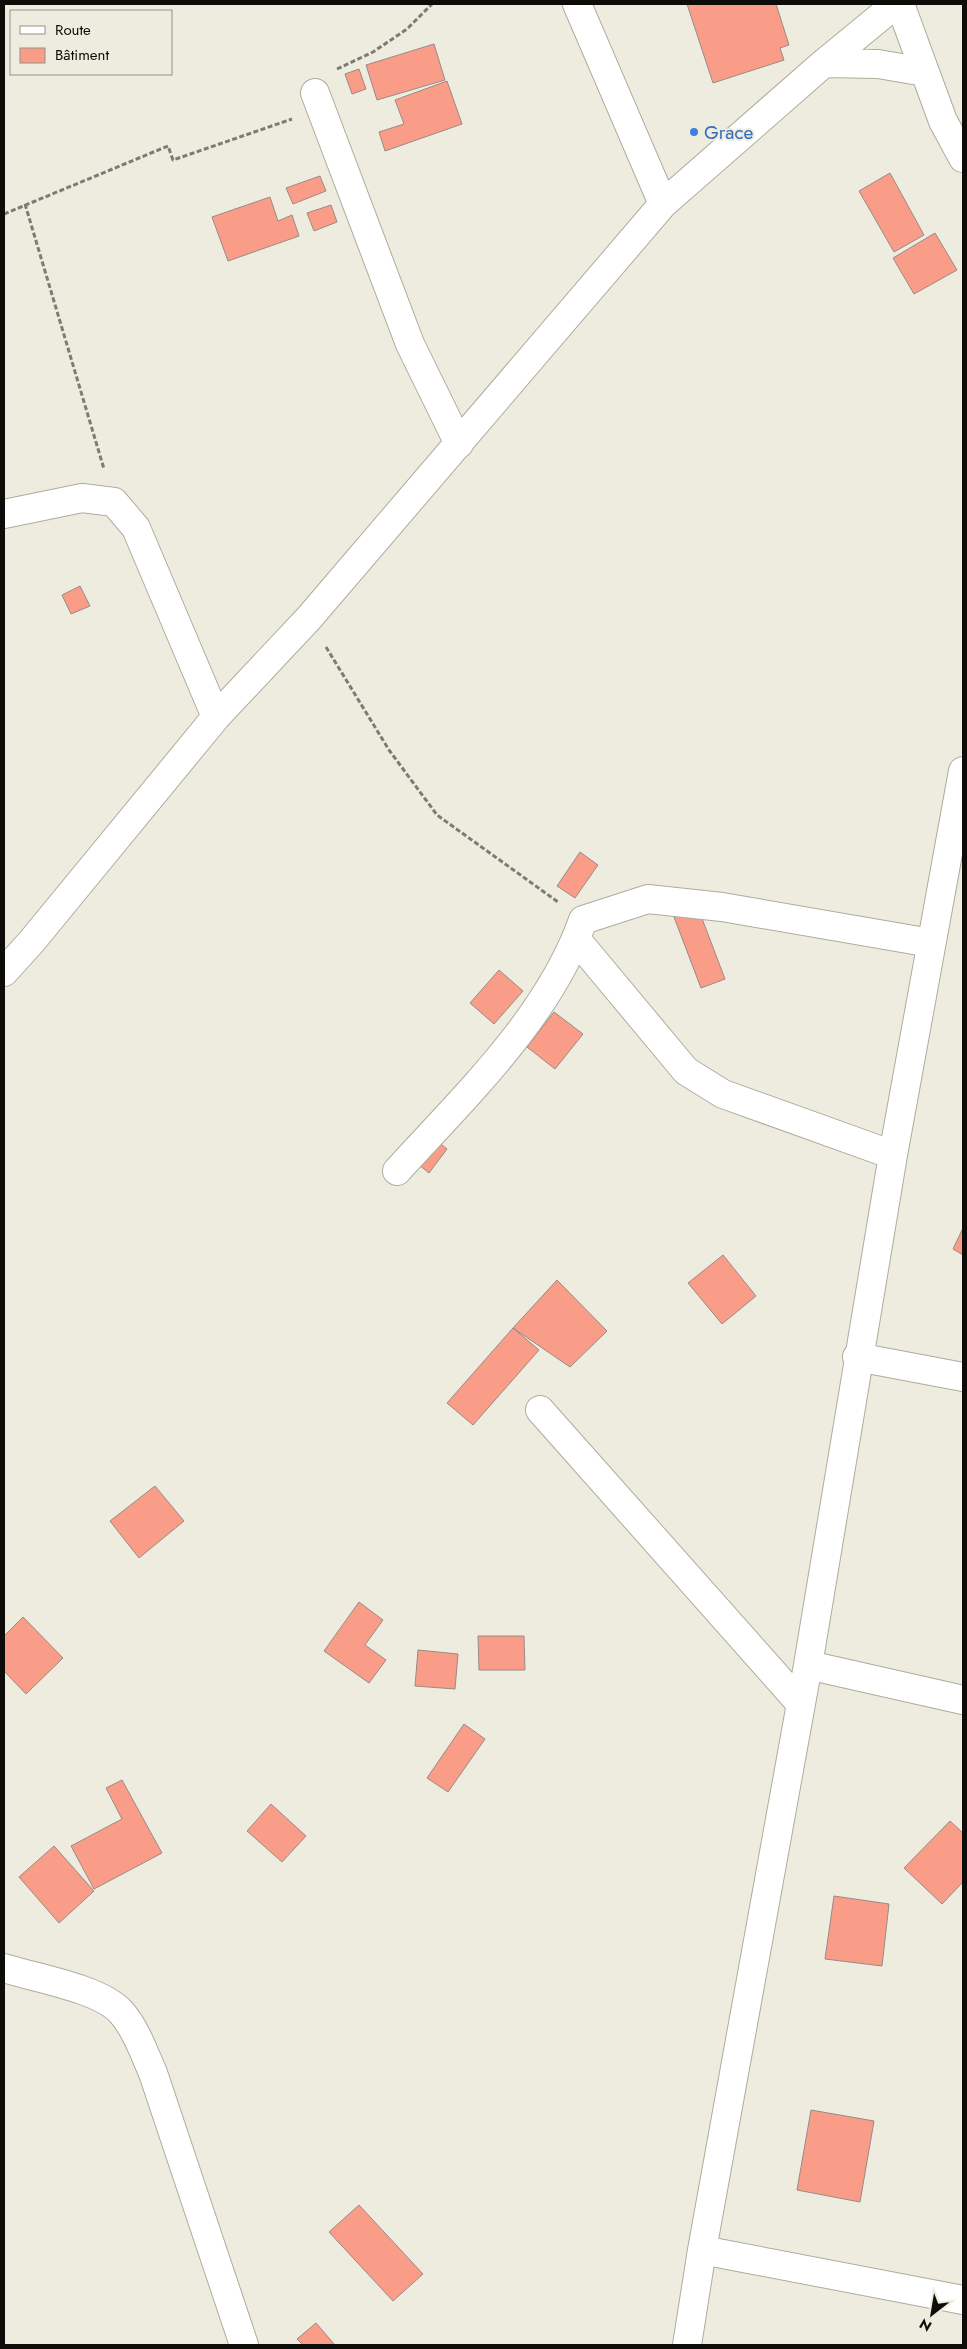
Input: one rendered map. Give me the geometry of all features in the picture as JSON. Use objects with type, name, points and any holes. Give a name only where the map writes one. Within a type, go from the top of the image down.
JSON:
[{"type":"street","points":[[577,4],[663,204]]},
{"type":"street","points":[[4,972],[216,717],[309,618],[663,204],[824,63],[898,4],[943,121],[963,158]]},
{"type":"street","points":[[824,63],[878,64],[925,72]]},
{"type":"street","points":[[315,93],[410,344],[459,444]]},
{"type":"street","points":[[4,514],[82,498],[114,502],[136,528],[216,717]]},
{"type":"street","points":[[687,2345],[702,2250],[808,1665],[892,1155],[963,772]]},
{"type":"street","points":[[398,1172],[487,1070],[546,997],[580,929],[622,906],[648,900],[722,907],[930,943]]},
{"type":"street","points":[[580,929],[686,1070],[723,1094],[892,1155]]},
{"type":"street","points":[[858,1357],[963,1378]]},
{"type":"street","points":[[540,1410],[800,1703]]},
{"type":"street","points":[[808,1665],[963,1700]]},
{"type":"street","points":[[4,1968],[92,1994],[120,2012],[139,2039],[153,2073],[244,2345]]},
{"type":"street","points":[[702,2250],[963,2300]]},
{"type":"path","points":[[4,214],[168,146],[173,160],[299,117],[315,93],[340,66],[373,52],[407,29],[432,4]]},
{"type":"path","points":[[25,204],[114,502]]},
{"type":"path","points":[[309,618],[389,750],[437,815],[580,929]]},
{"type":"building","points":[[687,4],[776,4],[789,45],[780,48],[784,60],[713,83]]},
{"type":"building","points":[[434,44],[445,80],[377,100],[366,65]]},
{"type":"building","points":[[359,69],[366,89],[352,94],[345,74]]},
{"type":"building","points":[[447,81],[462,124],[385,151],[379,132],[404,124],[395,100]]},
{"type":"building","points":[[890,173],[924,235],[894,252],[859,191]]},
{"type":"building","points":[[320,176],[326,191],[293,204],[286,188]]},
{"type":"building","points":[[270,197],[278,221],[292,215],[299,236],[228,261],[212,217]]},
{"type":"building","points":[[331,205],[337,222],[314,231],[307,213]]},
{"type":"building","points":[[935,233],[957,270],[914,294],[893,258]]},
{"type":"building","points":[[80,586],[90,606],[71,614],[62,595]]},
{"type":"building","points":[[580,852],[598,865],[575,898],[557,886]]},
{"type":"building","points":[[698,908],[725,979],[701,988],[674,917]]},
{"type":"building","points":[[499,970],[523,991],[494,1024],[470,1003]]},
{"type":"building","points":[[554,1012],[583,1034],[555,1069],[527,1047]]},
{"type":"building","points":[[436,1140],[447,1149],[429,1173],[418,1164]]},
{"type":"building","points":[[963,1228],[963,1255],[953,1249]]},
{"type":"building","points":[[723,1255],[756,1296],[722,1324],[688,1283]]},
{"type":"building","points":[[557,1280],[607,1331],[570,1367],[513,1328]]},
{"type":"building","points":[[513,1328],[539,1350],[473,1425],[447,1403]]},
{"type":"building","points":[[155,1486],[184,1521],[139,1558],[110,1521]]},
{"type":"building","points":[[359,1602],[383,1620],[365,1645],[386,1660],[369,1683],[324,1651]]},
{"type":"building","points":[[23,1617],[63,1658],[26,1694],[4,1671],[4,1636]]},
{"type":"building","points":[[478,1636],[524,1636],[525,1670],[479,1670]]},
{"type":"building","points":[[418,1650],[458,1654],[455,1689],[415,1686]]},
{"type":"building","points":[[464,1724],[485,1739],[448,1792],[427,1778]]},
{"type":"building","points":[[122,1780],[162,1853],[94,1889],[71,1846],[122,1819],[106,1788]]},
{"type":"building","points":[[271,1804],[306,1836],[282,1862],[247,1831]]},
{"type":"building","points":[[950,1821],[963,1833],[963,1882],[942,1904],[904,1868]]},
{"type":"building","points":[[54,1846],[94,1891],[59,1923],[19,1877]]},
{"type":"building","points":[[834,1896],[889,1904],[882,1966],[825,1959]]},
{"type":"building","points":[[811,2110],[874,2121],[860,2202],[797,2190]]},
{"type":"building","points":[[359,2205],[423,2274],[393,2301],[329,2232]]},
{"type":"building","points":[[316,2323],[335,2345],[303,2345],[297,2339]]},
{"type":"place","name":"Grace","points":[[694,132]]}]
